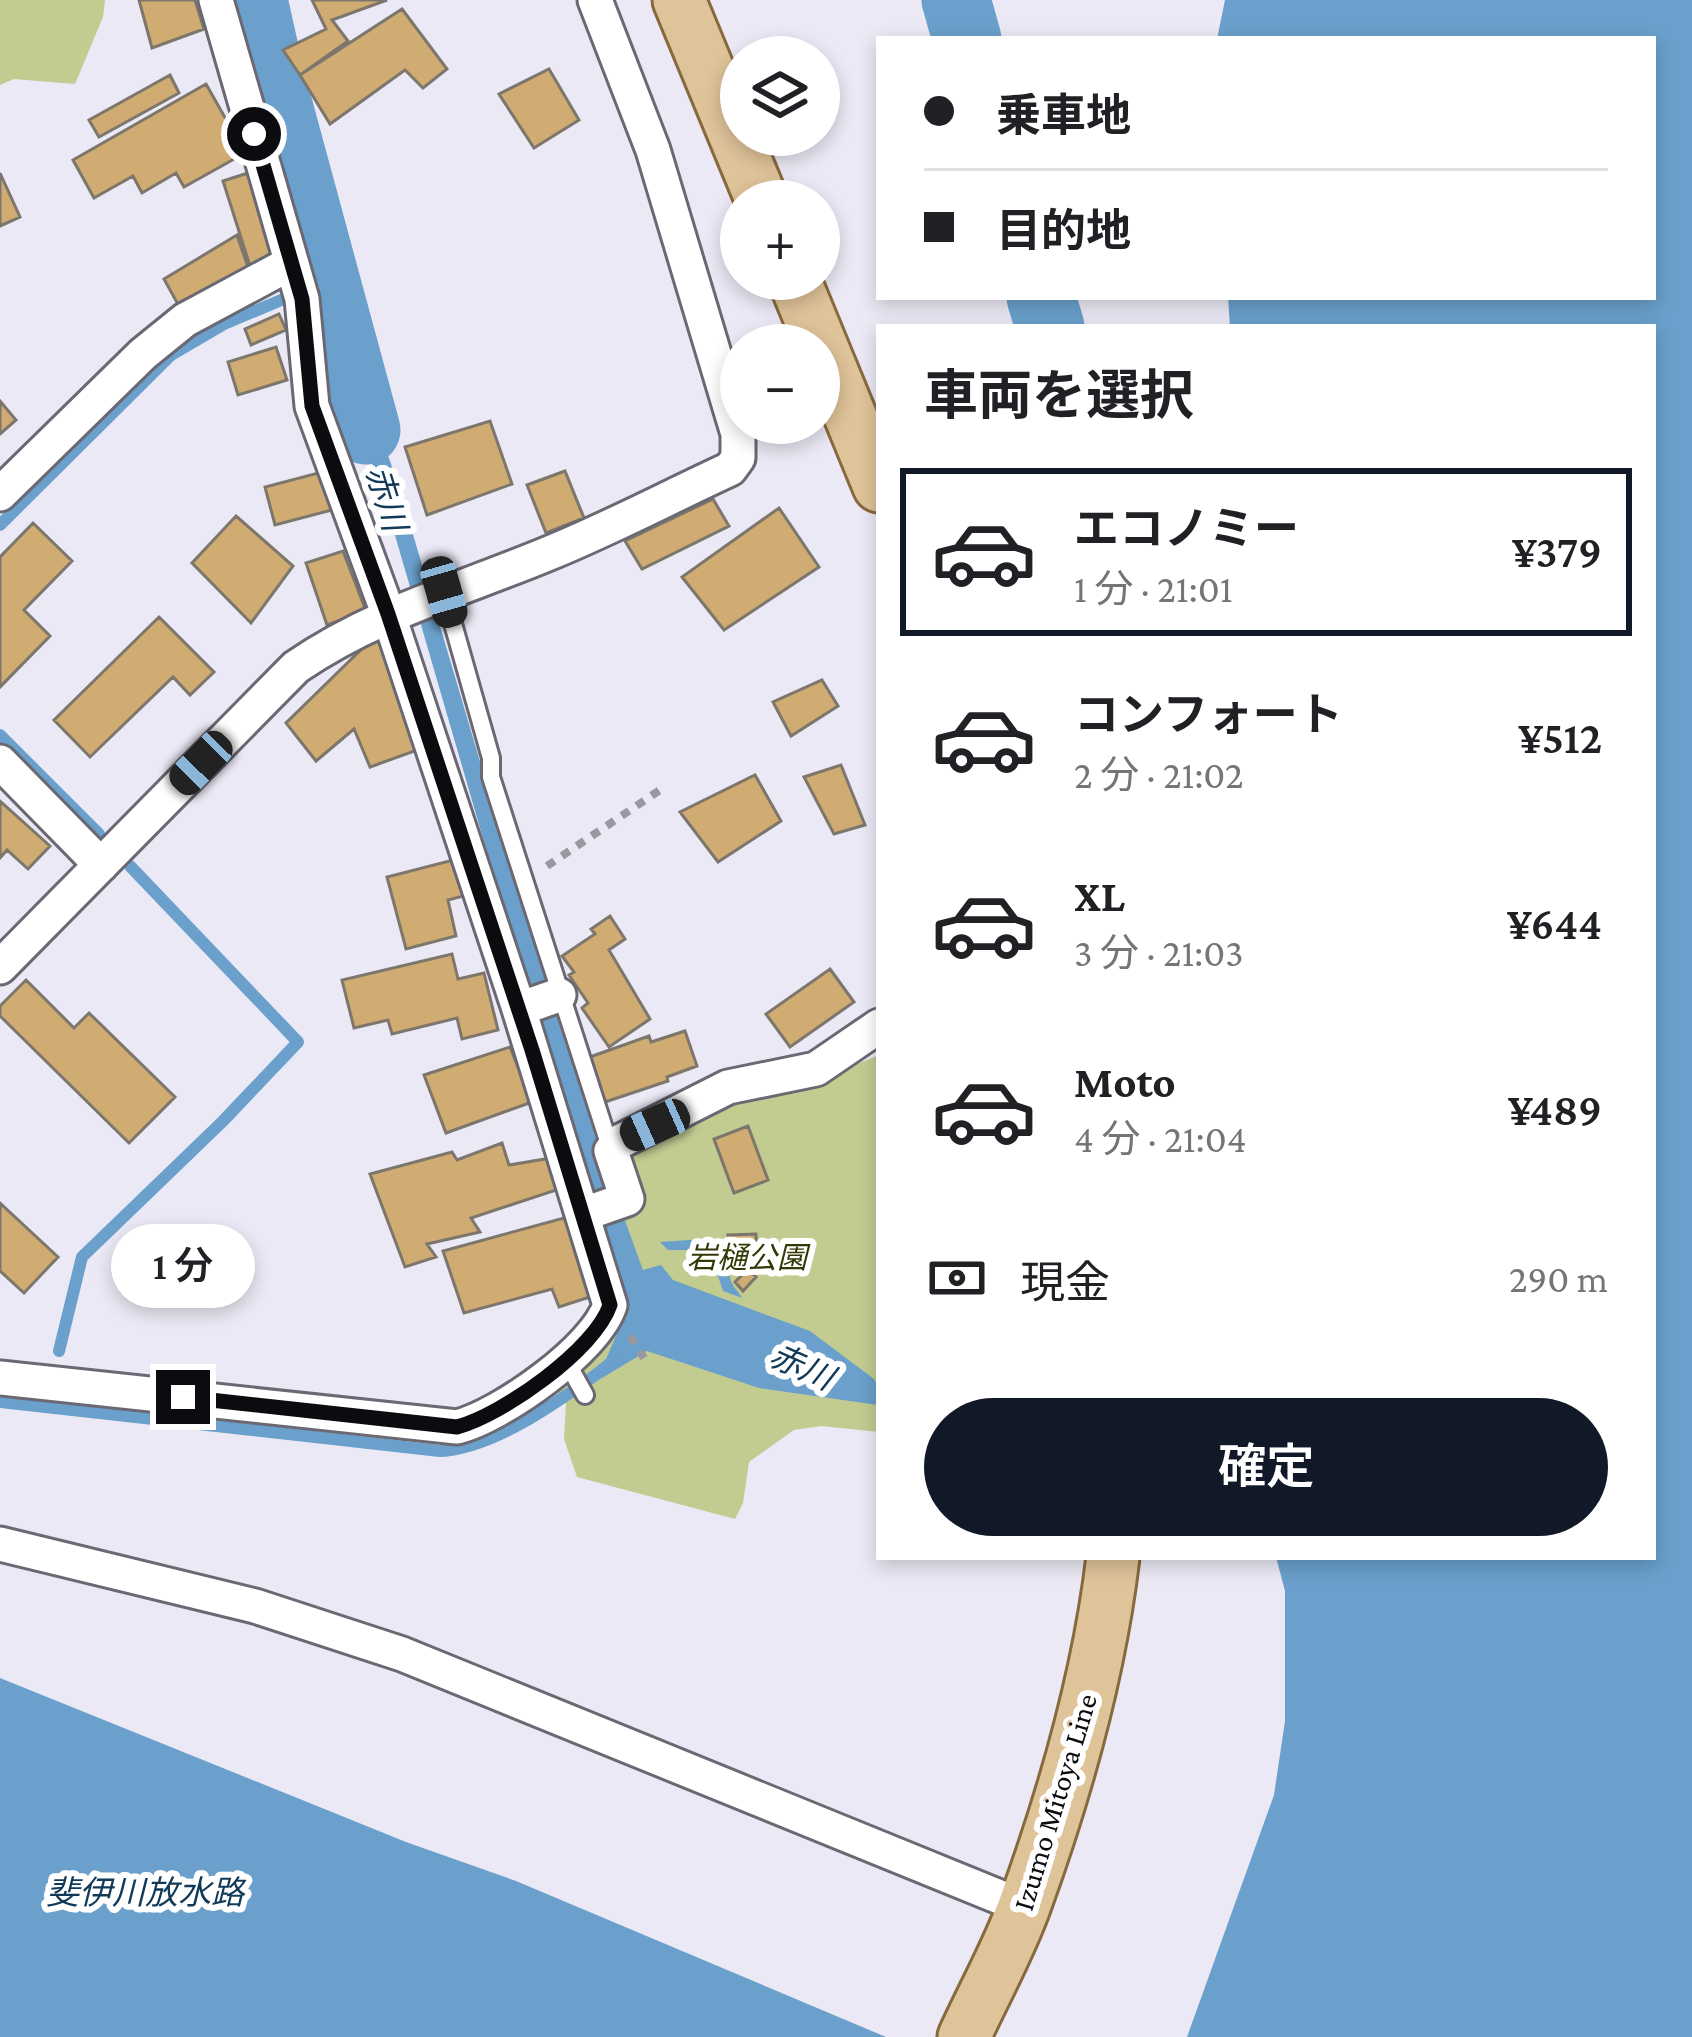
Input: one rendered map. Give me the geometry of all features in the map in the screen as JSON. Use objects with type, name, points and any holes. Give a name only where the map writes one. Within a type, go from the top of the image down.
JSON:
[{"type":"main road","points":[[679,0],[753,180]]},
{"type":"main road","points":[[803,300],[876,479]]},
{"type":"main road","name":"Izumo Mitoya Line","points":[[964,2037],[1024,1907],[1087,1703],[1104,1634],[1113,1560]]},
{"type":"street","points":[[0,1378],[457,1427],[576,1380],[610,1305],[600,1208],[421,602],[312,406],[308,328],[216,0]]},
{"type":"street","points":[[0,967],[296,667],[338,639],[567,545],[730,469],[738,458],[738,434],[653,150],[595,0]]},
{"type":"street","points":[[0,494],[157,342],[185,320],[291,263]]},
{"type":"street","points":[[0,762],[101,865]]},
{"type":"street","points":[[600,1208],[627,1199],[611,1151],[620,1142],[709,1094],[755,1079],[816,1069],[876,1028]]},
{"type":"street","points":[[0,1544],[254,1606],[403,1654],[1024,1907]]},
{"type":"lane","points":[[421,602],[491,758],[491,778],[523,881],[540,1002],[611,1151]]},
{"type":"path","points":[[523,881],[660,790]]},
{"type":"green space","points":[[0,0],[105,0],[103,17],[75,84],[14,79],[0,85]]},
{"type":"green space","name":"岩樋公園","points":[[876,1056],[876,1432],[821,1426],[794,1430],[749,1462],[743,1503],[735,1519],[577,1477],[564,1439],[566,1403],[557,1390],[593,1362],[614,1332],[591,1194],[616,1186],[629,1148],[713,1105],[804,1086]]},
{"type":"water","points":[[1225,0],[1692,0],[1692,2037],[1187,2037],[1274,1795],[1285,1721],[1285,1591],[1277,1560],[1656,1560],[1656,324],[1230,324],[1228,300],[1656,300],[1656,36],[1218,36]]},
{"type":"water","points":[[348,340],[399,487],[484,775],[480,777],[643,1270],[661,1265],[673,1280],[810,1331],[874,1379],[876,1405],[759,1388],[647,1351],[602,1378],[596,1367],[606,1359],[623,1320],[618,1270],[534,1014],[383,494],[330,347]]},
{"type":"water","points":[[704,1239],[720,1251],[742,1298],[723,1291],[708,1255],[668,1250],[660,1242]]},
{"type":"water","name":"斐伊川放水路","points":[[0,1678],[406,1842],[516,1881],[886,2037],[0,2037]]},
{"type":"building","points":[[139,0],[195,0],[204,29],[152,48]]},
{"type":"building","points":[[312,0],[387,0],[332,20],[348,41],[300,75],[283,50],[326,29]]},
{"type":"building","points":[[402,9],[447,69],[423,88],[405,70],[330,124],[300,75]]},
{"type":"building","points":[[549,69],[579,120],[534,148],[499,94]]},
{"type":"building","points":[[170,75],[179,93],[99,137],[89,120]]},
{"type":"building","points":[[206,84],[245,153],[184,187],[176,173],[142,193],[133,176],[94,198],[73,160]]},
{"type":"building","points":[[0,173],[20,217],[0,226]]},
{"type":"building","points":[[248,173],[275,258],[250,266],[223,181]]},
{"type":"building","points":[[237,235],[248,267],[180,308],[164,279]]},
{"type":"building","points":[[279,314],[286,330],[251,345],[245,329]]},
{"type":"building","points":[[276,347],[287,380],[238,395],[228,362]]},
{"type":"building","points":[[0,401],[16,420],[0,434]]},
{"type":"building","points":[[490,421],[512,484],[427,515],[405,447]]},
{"type":"building","points":[[565,471],[584,518],[546,533],[527,485]]},
{"type":"building","points":[[322,472],[332,510],[275,525],[265,487]]},
{"type":"building","points":[[713,499],[729,526],[642,569],[625,541]]},
{"type":"building","points":[[779,508],[819,567],[724,630],[682,577]]},
{"type":"building","points":[[236,516],[293,566],[251,623],[192,563]]},
{"type":"building","points":[[33,523],[72,561],[24,610],[50,636],[0,687],[0,557]]},
{"type":"building","points":[[343,551],[366,611],[327,625],[306,563]]},
{"type":"building","points":[[159,617],[214,672],[190,695],[173,677],[90,757],[54,720]]},
{"type":"building","points":[[375,636],[398,652],[420,749],[370,767],[354,729],[316,761],[286,723]]},
{"type":"building","points":[[822,680],[838,706],[791,736],[773,702]]},
{"type":"building","points":[[841,765],[865,825],[834,834],[804,777]]},
{"type":"building","points":[[755,775],[781,821],[718,862],[680,812]]},
{"type":"building","points":[[0,801],[50,846],[28,869],[7,850],[0,858]]},
{"type":"building","points":[[457,859],[467,895],[448,900],[456,936],[406,949],[387,877]]},
{"type":"building","points":[[610,916],[625,939],[609,950],[650,1019],[609,1047],[582,1008],[588,1003],[562,956],[595,934],[591,929]]},
{"type":"building","points":[[452,954],[458,979],[484,973],[498,1030],[462,1039],[457,1018],[392,1034],[388,1020],[354,1028],[342,980]]},
{"type":"building","points":[[830,969],[854,1002],[790,1047],[766,1014]]},
{"type":"building","points":[[26,980],[74,1028],[89,1013],[175,1097],[129,1143],[0,1016],[0,1006]]},
{"type":"building","points":[[685,1031],[697,1066],[602,1103],[587,1058],[649,1036],[651,1042]]},
{"type":"building","points":[[510,1047],[532,1102],[446,1133],[424,1075]]},
{"type":"building","points":[[748,1126],[768,1180],[734,1193],[714,1139]]},
{"type":"building","points":[[502,1143],[509,1165],[551,1158],[559,1189],[471,1218],[480,1232],[427,1244],[436,1257],[405,1267],[370,1174],[452,1152],[457,1160]]},
{"type":"building","points":[[0,1203],[58,1257],[24,1293],[0,1271]]},
{"type":"building","points":[[564,1218],[599,1294],[559,1307],[552,1289],[464,1313],[443,1251]]},
{"type":"building","points":[[756,1234],[757,1262],[730,1263],[728,1235]]},
{"type":"building","points":[[748,1269],[756,1277],[743,1291],[735,1282]]},
{"type":"waterway","name":"赤川","points":[[253,0],[366,430]]},
{"type":"waterway","points":[[956,0],[966,36]]},
{"type":"waterway","name":"赤川","points":[[320,283],[327,280]]},
{"type":"waterway","points":[[0,525],[171,355],[224,324],[286,298]]},
{"type":"waterway","points":[[1042,300],[1049,324]]},
{"type":"waterway","points":[[0,735],[99,834]]},
{"type":"waterway","points":[[59,1351],[82,1257],[298,1042],[130,866]]},
{"type":"waterway","points":[[0,1402],[440,1451],[507,1431],[612,1363]]},
{"type":"route","points":[[183,1397],[457,1427],[501,1409],[565,1359],[597,1331],[610,1305],[532,1050],[388,614],[312,406],[302,299],[254,134]]}]
